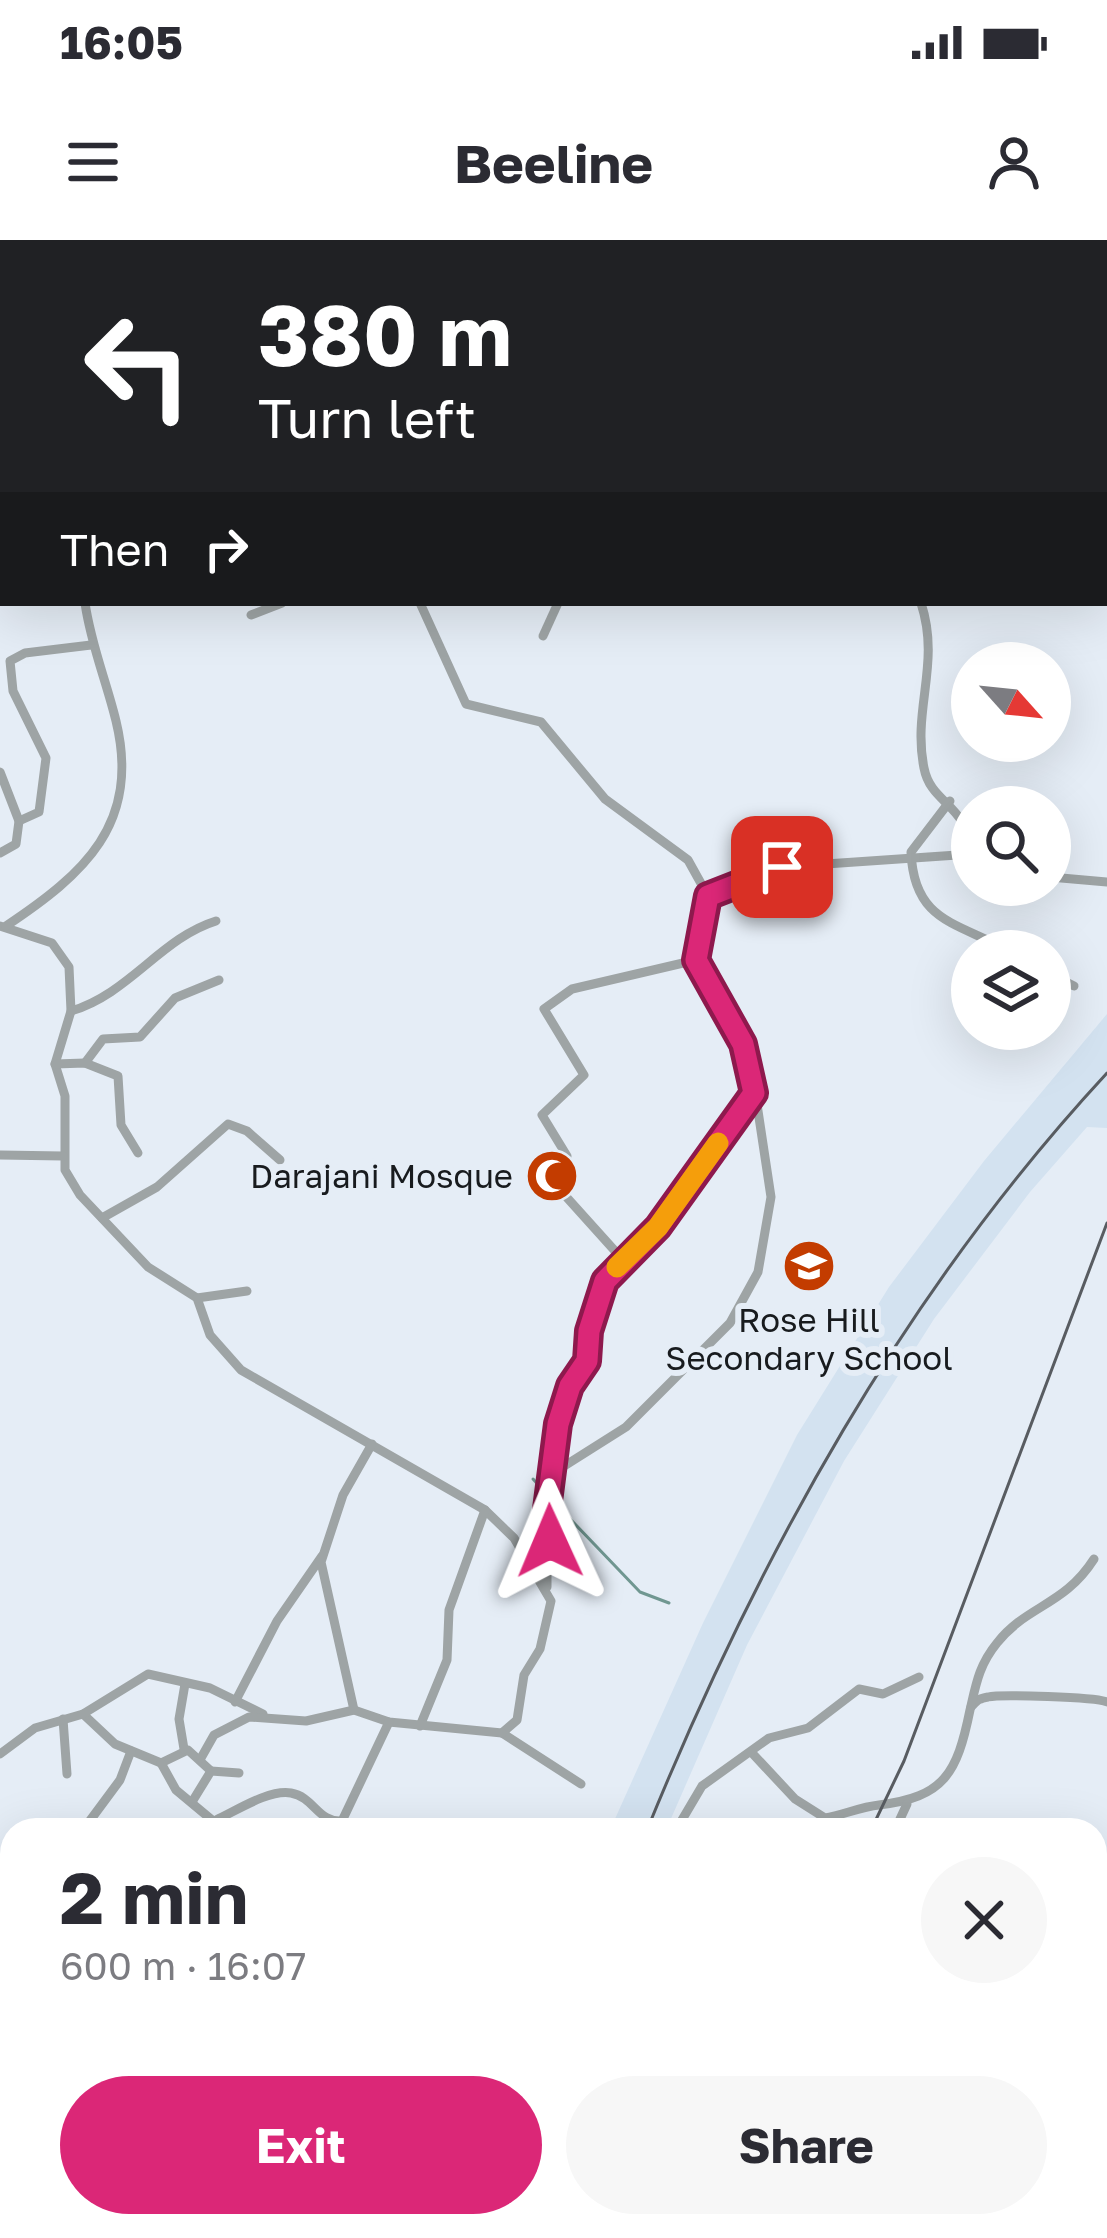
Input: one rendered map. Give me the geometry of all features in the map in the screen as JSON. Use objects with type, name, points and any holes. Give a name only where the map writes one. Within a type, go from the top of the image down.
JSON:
[{"type":"street","points":[[3,926],[72,880],[104,840],[119,800],[121,743],[91,645],[85,606]]},
{"type":"street","points":[[251,615],[274,606]]},
{"type":"street","points":[[421,606],[466,704],[541,722],[604,799],[688,860],[708,896],[696,960],[743,1044],[771,1197],[758,1272],[742,1308],[626,1427],[550,1474]]},
{"type":"street","points":[[543,636],[557,606]]},
{"type":"street","points":[[922,606],[930,645],[929,688],[918,733],[927,781],[950,801],[919,836],[910,858],[919,891],[933,914],[966,930]]},
{"type":"street","points":[[19,820],[39,812],[46,758],[13,692],[10,661],[25,653],[91,645]]},
{"type":"street","points":[[0,772],[19,820],[16,844],[0,853]]},
{"type":"street","points":[[708,896],[782,867],[951,855]]},
{"type":"street","points":[[1071,879],[1107,882]]},
{"type":"street","points":[[71,1011],[104,999],[164,956],[184,933],[216,922]]},
{"type":"street","points":[[3,926],[52,944],[66,958],[71,1011],[55,1064],[66,1105],[62,1156],[70,1182],[148,1267],[197,1298],[210,1335],[241,1370],[270,1391],[485,1510],[514,1538],[547,1588],[551,1601],[544,1637],[524,1675],[517,1720],[502,1733]]},
{"type":"street","points":[[624,1261],[561,1191],[566,1151],[542,1114],[584,1075],[544,1009],[572,989],[696,960]]},
{"type":"street","points":[[85,1064],[103,1039],[140,1037],[175,998],[219,980]]},
{"type":"street","points":[[55,1064],[85,1064],[118,1076],[121,1125],[138,1153]]},
{"type":"street","points":[[547,1588],[550,1474],[561,1412],[587,1361],[601,1290],[658,1227],[754,1093]]},
{"type":"street","points":[[102,1218],[157,1187],[228,1124],[247,1131],[280,1160]]},
{"type":"street","points":[[0,1155],[62,1156]]},
{"type":"street","points":[[197,1298],[247,1291]]},
{"type":"street","points":[[353,1710],[320,1573],[343,1495],[372,1444]]},
{"type":"street","points":[[421,1726],[447,1660],[449,1610],[485,1510]]},
{"type":"street","points":[[235,1702],[286,1605],[322,1556]]},
{"type":"street","points":[[752,1753],[795,1799],[825,1818],[907,1804],[945,1780],[971,1707],[974,1681],[996,1643],[1022,1620],[1070,1592],[1094,1559]]},
{"type":"street","points":[[0,1754],[35,1728],[83,1714],[148,1674],[210,1688],[273,1718]]},
{"type":"street","points":[[683,1818],[702,1786],[775,1736],[808,1728],[856,1690],[884,1694],[919,1677]]},
{"type":"street","points":[[184,1749],[179,1719],[185,1684]]},
{"type":"street","points":[[971,1707],[981,1698],[998,1696],[1050,1701],[1092,1696],[1107,1702]]},
{"type":"street","points":[[201,1758],[209,1740],[239,1719],[313,1720],[353,1710],[388,1722],[502,1733],[581,1784]]},
{"type":"street","points":[[83,1714],[131,1751],[160,1763],[172,1786],[213,1818]]},
{"type":"street","points":[[63,1719],[67,1774]]},
{"type":"street","points":[[343,1818],[388,1722]]},
{"type":"street","points":[[184,1749],[201,1758],[211,1771],[239,1773]]},
{"type":"street","points":[[160,1763],[184,1749]]},
{"type":"street","points":[[92,1818],[120,1780],[131,1751]]},
{"type":"street","points":[[192,1802],[211,1771]]},
{"type":"street","points":[[221,1818],[280,1793],[293,1793],[324,1818]]},
{"type":"street","points":[[901,1818],[907,1804]]},
{"type":"shaded area","points":[[1107,1014],[1107,1128],[1087,1127],[1030,1192],[934,1319],[844,1461],[747,1645],[671,1818],[615,1818],[703,1623],[797,1435],[889,1287],[984,1161]]},
{"type":"waterway","points":[[533,1479],[545,1492]]},
{"type":"waterway","points":[[551,1499],[640,1592],[669,1603]]},
{"type":"railway","points":[[652,1818],[738,1626],[843,1430],[966,1245],[1107,1073]]},
{"type":"railway","points":[[877,1818],[904,1761],[1107,1223]]},
{"type":"slow traffic","points":[[617,1267],[658,1227],[718,1143]]},
{"type":"place","name":"Darajani Mosque","points":[[552,1176]]},
{"type":"place","name":"Rose Hill Secondary School","points":[[809,1266]]},
{"type":"route","points":[[550,1541],[547,1509],[558,1424],[570,1386],[587,1361],[589,1331],[605,1281],[658,1227],[754,1093],[743,1044],[696,960],[708,896],[782,867]]}]
